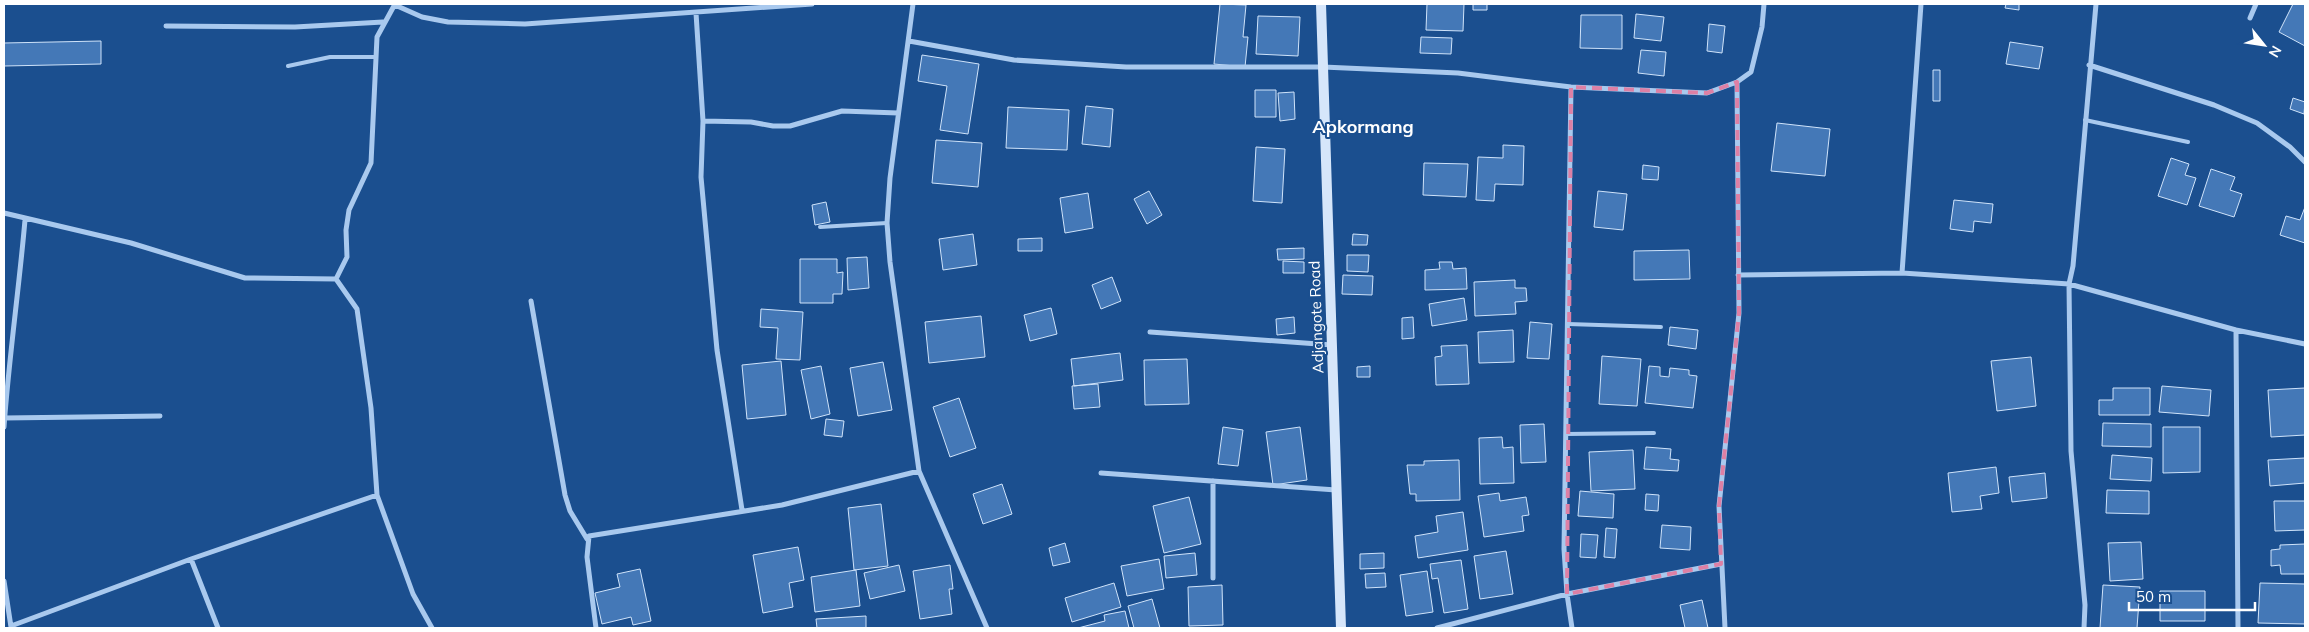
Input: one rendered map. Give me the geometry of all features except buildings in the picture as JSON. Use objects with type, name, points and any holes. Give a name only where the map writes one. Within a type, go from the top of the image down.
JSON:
[{"type":"street","points":[[336,279],[347,257],[346,230],[349,210],[371,163],[375,57],[378,37],[383,22],[395,4],[422,17],[448,22],[525,24],[812,4]]},
{"type":"street","points":[[913,4],[910,41],[890,178],[887,223],[890,262],[919,471],[987,628]]},
{"type":"street","name":"Adjangote Road","points":[[1321,4],[1341,628]]},
{"type":"street","points":[[910,41],[1014,60],[1126,67],[1322,67],[1458,73],[1571,87],[1707,93],[1737,82],[1751,72],[1756,58],[1762,27],[1764,4]]},
{"type":"street","points":[[1902,273],[1921,4]]},
{"type":"street","points":[[2084,628],[2085,605],[2071,451],[2069,284],[2073,266],[2089,65],[2096,4]]},
{"type":"street","points":[[2250,18],[2256,4]]},
{"type":"street","points":[[696,13],[703,121],[701,177],[717,350],[742,510]]},
{"type":"street","points":[[166,26],[296,27],[383,22]]},
{"type":"street","points":[[2089,65],[2214,105],[2257,123],[2290,147],[2305,162]]},
{"type":"street","points":[[1725,628],[1719,506],[1739,313],[1737,82]]},
{"type":"street","points":[[1571,87],[1564,550],[1567,594],[1572,628]]},
{"type":"street","points":[[703,121],[751,122],[773,126],[790,126],[842,111],[898,113]]},
{"type":"street","points":[[4,213],[26,220],[131,243],[245,278],[336,279]]},
{"type":"street","points":[[4,427],[7,375],[20,286],[26,220]]},
{"type":"street","points":[[1738,275],[1902,273],[2069,284],[2236,330],[2305,344]]},
{"type":"street","points":[[336,279],[357,310],[371,408],[377,495],[413,594],[432,628]]},
{"type":"street","points":[[531,300],[565,494],[570,511],[587,539],[587,557],[596,628]]},
{"type":"street","points":[[2236,330],[2238,628]]},
{"type":"street","points":[[1150,332],[1332,345]]},
{"type":"street","points":[[4,418],[160,416]]},
{"type":"street","points":[[587,539],[589,536],[611,531],[782,505],[919,471]]},
{"type":"street","points":[[1102,473],[1337,490]]},
{"type":"street","points":[[1213,481],[1213,578]]},
{"type":"street","points":[[4,581],[11,627],[191,559],[377,495]]},
{"type":"street","points":[[191,559],[218,628]]},
{"type":"street","points":[[1437,628],[1567,594],[1721,564]]},
{"type":"lane","points":[[288,66],[330,57],[375,57]]},
{"type":"lane","points":[[2085,120],[2188,142]]},
{"type":"lane","points":[[820,227],[887,223]]},
{"type":"lane","points":[[1568,324],[1661,327]]},
{"type":"lane","points":[[1566,434],[1654,433]]},
{"type":"highlighted area","points":[[1737,82],[1739,313],[1719,506],[1721,564],[1567,594],[1571,87],[1707,93]]},
{"type":"district","name":"Apkormang","points":[[1363,126]]}]
